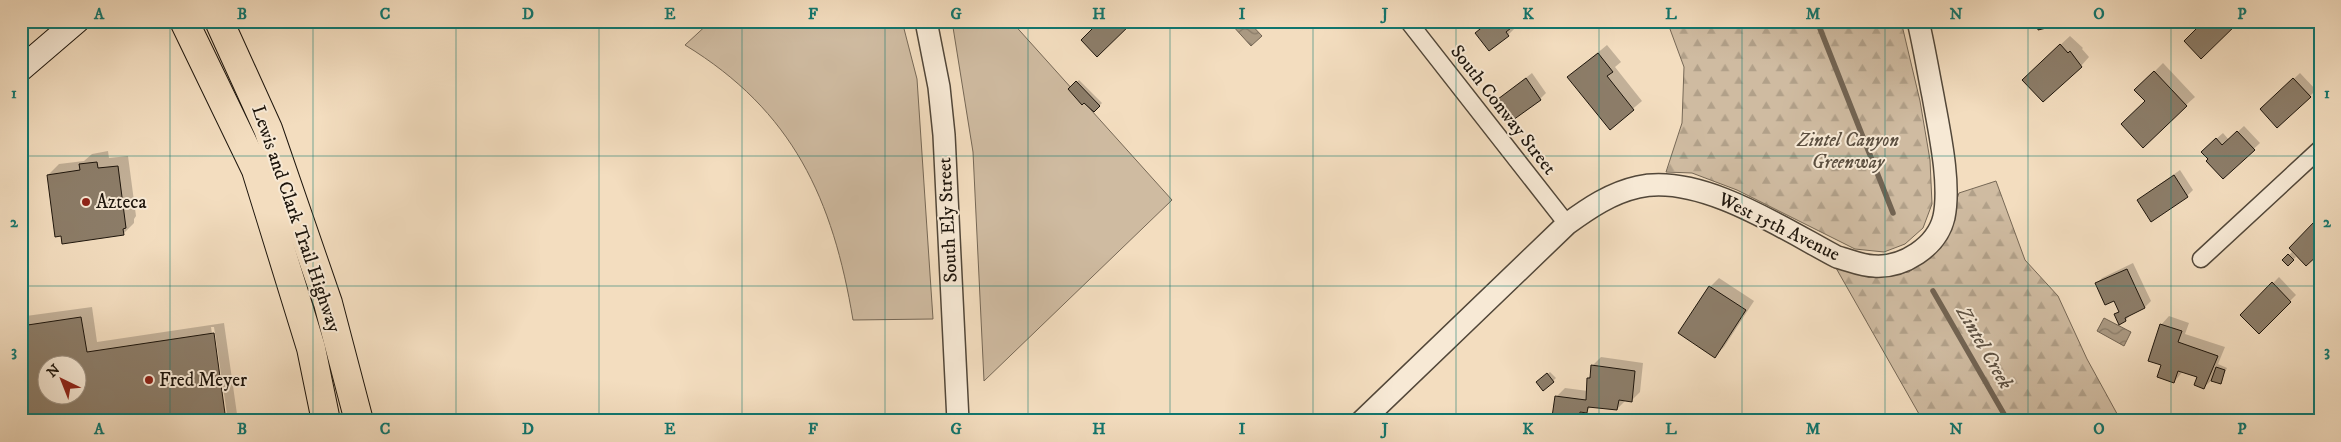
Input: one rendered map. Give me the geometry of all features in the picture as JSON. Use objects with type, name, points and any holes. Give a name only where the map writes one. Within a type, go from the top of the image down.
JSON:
[{"type":"highway","name":"Lewis and Clark Trail Highway","points":[[184,21],[256,170],[311,348],[326,421]]},
{"type":"highway","name":"Lewis and Clark Trail Highway","points":[[220,21],[268,129],[328,303],[359,421]]},
{"type":"main road","points":[[21,69],[77,21]]},
{"type":"street","name":"South Ely Street","points":[[926,21],[939,87],[944,135],[958,421]]},
{"type":"street","name":"South Conway Street","points":[[1408,21],[1567,224]]},
{"type":"street","name":"West 15th Avenue","points":[[1362,421],[1567,224],[1590,207],[1615,194],[1639,187],[1679,186],[1717,196],[1740,206],[1838,257],[1852,262],[1887,266],[1918,255],[1936,234],[1944,219],[1945,173],[1940,133],[1918,21]]},
{"type":"street","points":[[2201,259],[2320,149]]},
{"type":"green space","points":[[711,21],[902,21],[917,79],[933,319],[853,320],[834,235],[820,197],[802,162],[780,129],[754,99],[722,71],[685,45]]},
{"type":"green space","points":[[952,21],[1011,21],[1172,200],[984,381],[973,152]]},
{"type":"green space","name":"Zintel Canyon Greenway","points":[[1667,21],[1901,21],[1920,101],[1930,160],[1932,204],[1923,228],[1905,244],[1884,252],[1855,249],[1737,190],[1692,173],[1666,172],[1682,123],[1684,67]]},
{"type":"green space","points":[[1996,181],[2025,260],[2058,296],[2087,359],[2121,421],[1923,421],[1836,268],[1869,277],[1909,272],[1938,249],[1959,193]]},
{"type":"water","points":[[1236,21],[1248,21],[1262,36],[1251,46],[1232,25]]},
{"type":"water","points":[[2104,318],[2131,332],[2124,346],[2097,331]]},
{"type":"building","points":[[1100,21],[1134,21],[1097,57],[1081,40]]},
{"type":"building","points":[[1490,21],[1520,21],[1506,32],[1509,36],[1489,51],[1475,33]]},
{"type":"building","points":[[2037,21],[2063,21],[2063,24],[2038,30]]},
{"type":"building","points":[[2204,21],[2240,21],[2201,59],[2184,41]]},
{"type":"building","points":[[2060,44],[2068,53],[2070,51],[2082,67],[2043,102],[2022,80]]},
{"type":"building","points":[[1598,53],[1613,72],[1607,76],[1634,110],[1610,130],[1567,77]]},
{"type":"building","points":[[2154,71],[2187,106],[2143,148],[2121,124],[2145,101],[2134,90]]},
{"type":"building","points":[[1526,78],[1541,100],[1513,120],[1498,99]]},
{"type":"building","points":[[2293,78],[2311,97],[2277,128],[2260,109]]},
{"type":"building","points":[[1076,81],[1100,106],[1094,112],[1084,103],[1082,105],[1068,89]]},
{"type":"building","points":[[2237,131],[2255,150],[2223,179],[2206,161],[2208,159],[2201,152],[2216,138],[2222,145]]},
{"type":"building","name":"Azteca","points":[[97,162],[98,168],[118,166],[126,228],[123,229],[124,235],[62,244],[61,236],[55,237],[47,175],[80,170],[79,164]]},
{"type":"building","points":[[2174,175],[2188,197],[2151,222],[2137,200]]},
{"type":"building","points":[[2314,222],[2317,225],[2320,222],[2320,253],[2306,266],[2289,248]]},
{"type":"building","points":[[2288,254],[2294,260],[2288,266],[2282,260]]},
{"type":"building","points":[[2127,269],[2145,308],[2125,318],[2126,321],[2119,325],[2114,314],[2119,312],[2114,301],[2105,305],[2095,283]]},
{"type":"building","points":[[2272,282],[2291,302],[2259,334],[2240,315]]},
{"type":"building","points":[[1709,286],[1746,310],[1715,358],[1678,333]]},
{"type":"building","name":"Fred Meyer","points":[[81,317],[87,352],[214,333],[226,421],[21,421],[21,326]]},
{"type":"building","points":[[2160,324],[2182,331],[2178,342],[2218,356],[2204,389],[2194,385],[2197,377],[2178,371],[2174,383],[2157,377],[2161,365],[2148,361]]},
{"type":"building","points":[[1591,365],[1635,371],[1632,402],[1619,400],[1617,410],[1588,407],[1587,413],[1580,412],[1579,420],[1552,417],[1555,396],[1586,400],[1587,378],[1590,378]]},
{"type":"building","points":[[2216,367],[2225,370],[2221,384],[2211,381]]},
{"type":"building","points":[[1547,373],[1554,382],[1543,391],[1536,382]]},
{"type":"waterway","name":"Zintel Creek","points":[[1817,21],[1893,213]]},
{"type":"waterway","name":"Zintel Creek","points":[[1933,291],[2008,421]]},
{"type":"place","name":"Azteca","points":[[86,202]]},
{"type":"place","name":"Fred Meyer","points":[[149,380]]}]
